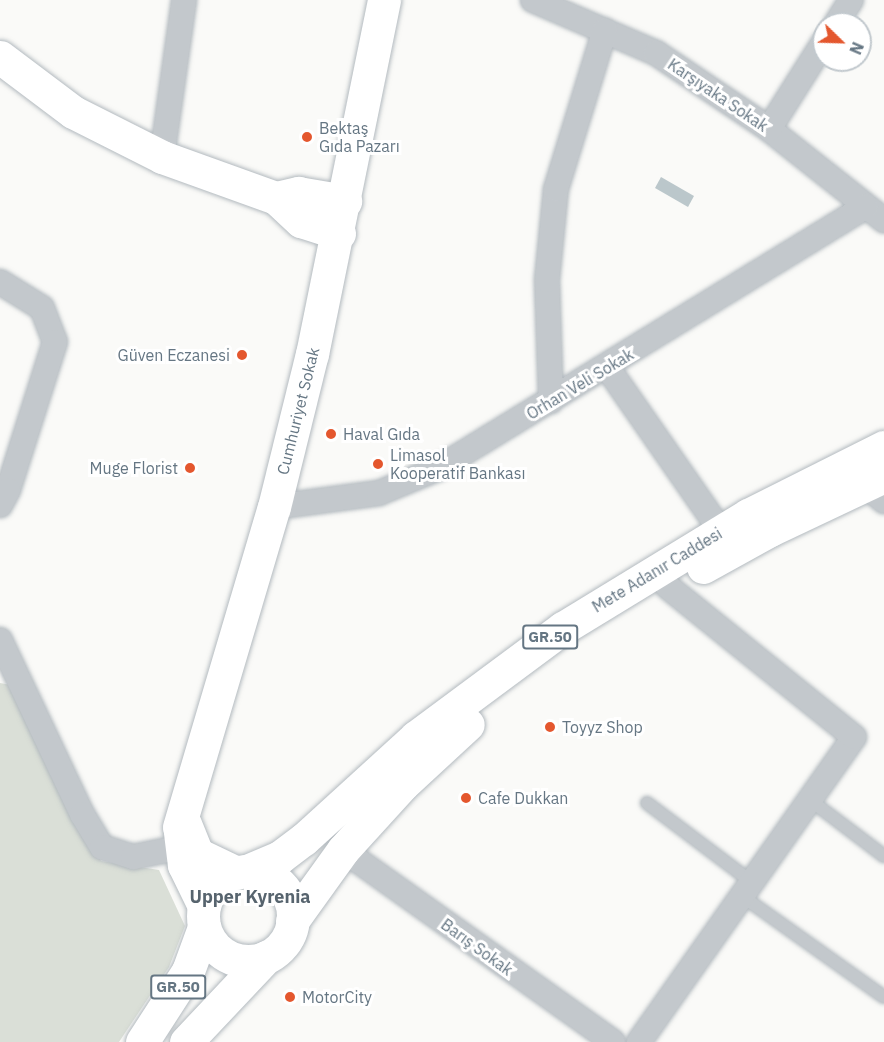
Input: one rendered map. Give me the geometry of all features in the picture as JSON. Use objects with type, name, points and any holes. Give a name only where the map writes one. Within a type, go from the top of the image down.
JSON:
[{"type":"main road","name":"Cumhuriyet Sokak","points":[[186,847],[182,814],[274,507],[339,233],[384,0]]},
{"type":"main road","points":[[0,57],[73,112],[162,157],[276,198],[302,221],[339,233]]},
{"type":"main road","points":[[276,198],[298,193],[345,201]]},
{"type":"main road","name":"Mete Adanır Caddesi","points":[[242,872],[280,857],[304,839],[416,737],[543,642],[631,583],[720,531],[884,447]]},
{"type":"main road","name":"Mete Adanır Caddesi","points":[[292,921],[343,850],[403,784],[475,718],[581,641],[668,587],[770,530],[878,488]]},
{"type":"main road","points":[[186,847],[204,860],[271,878],[281,886],[290,902],[292,921]]},
{"type":"main road","points":[[186,847],[204,917],[215,947],[233,958],[266,957]]},
{"type":"main road","name":"GR.50","points":[[142,1042],[188,971],[216,885],[242,872]]},
{"type":"main road","name":"GR.50","points":[[186,1042],[266,957],[284,943],[292,921]]},
{"type":"street","points":[[162,157],[184,0]]},
{"type":"street","name":"Karşıyaka Sokak","points":[[533,0],[656,53],[769,129],[875,214]]},
{"type":"street","points":[[550,401],[547,280],[556,189],[605,30]]},
{"type":"street","points":[[769,129],[812,61]]},
{"type":"street","name":"Orhan Veli Sokak","points":[[274,507],[379,494],[439,468],[607,367],[875,214]]},
{"type":"street","points":[[0,282],[42,308],[55,342],[3,494]]},
{"type":"street","points":[[607,367],[720,531]]},
{"type":"street","points":[[639,1042],[854,737],[668,587]]},
{"type":"street","points":[[0,640],[8,675],[102,847],[133,857],[186,847]]},
{"type":"street","name":"Barış Sokak","points":[[343,850],[613,1042]]},
{"type":"lane","points":[[810,800],[884,856]]},
{"type":"lane","points":[[647,803],[747,889],[884,997]]},
{"type":"shaded area","points":[[661,177],[694,196],[688,207],[655,188]]},
{"type":"shaded area","points":[[0,683],[11,685],[101,861],[159,870],[185,926],[169,967],[119,1042],[0,1042]]},
{"type":"place","name":"Bektaş Gıda Pazarı","points":[[307,137]]},
{"type":"place","name":"Güven Eczanesi","points":[[242,355]]},
{"type":"place","name":"Haval Gıda","points":[[331,434]]},
{"type":"place","name":"Limasol Kooperatif Bankası","points":[[378,464]]},
{"type":"place","name":"Muge Florist","points":[[190,468]]},
{"type":"place","name":"Toyyz Shop","points":[[550,727]]},
{"type":"place","name":"Cafe Dukkan","points":[[466,798]]},
{"type":"place","name":"MotorCity","points":[[290,997]]},
{"type":"district","name":"Upper Kyrenia","points":[[250,897]]}]
